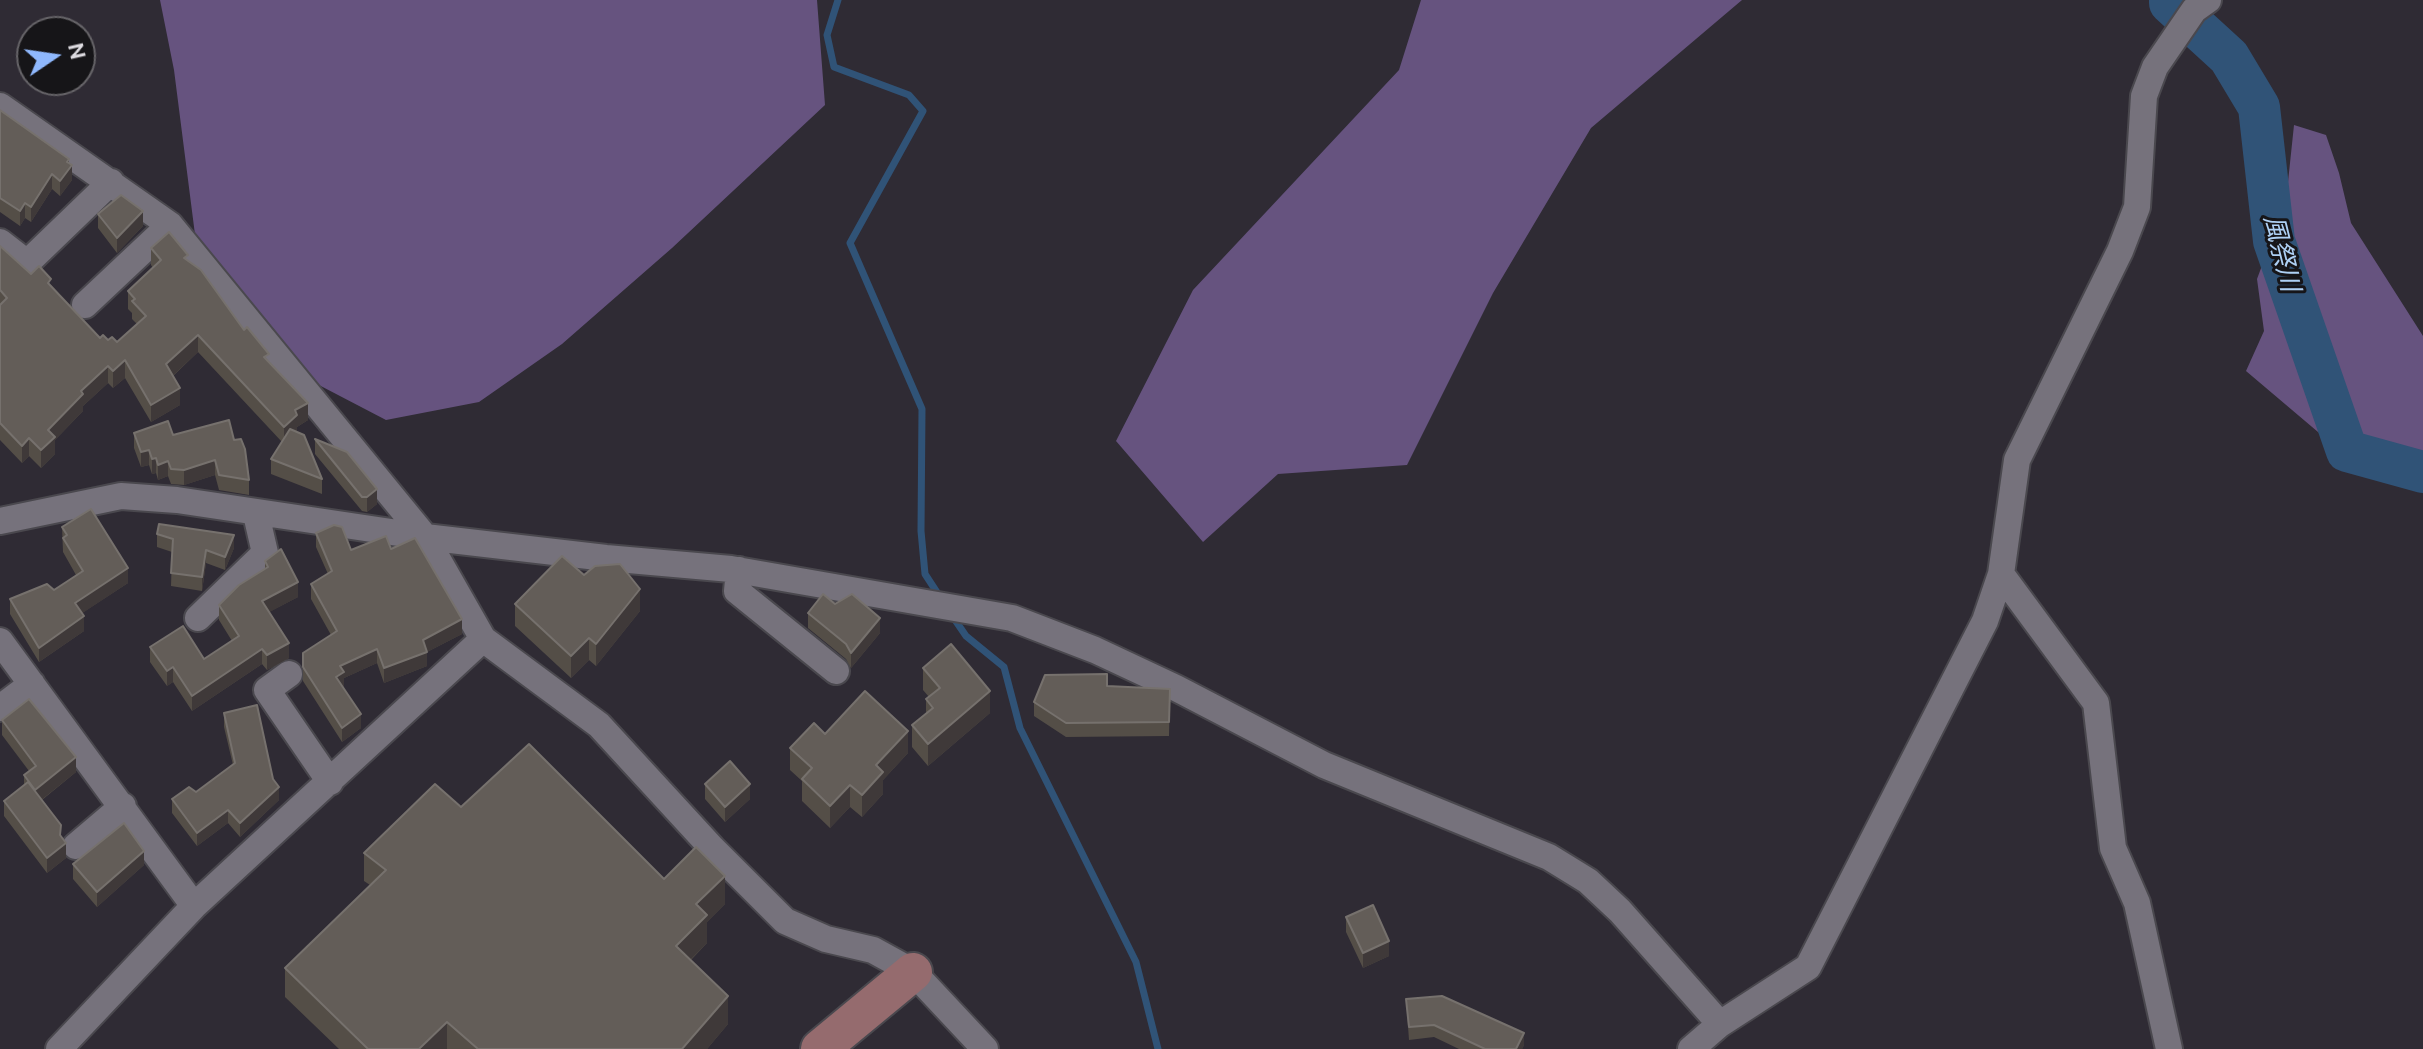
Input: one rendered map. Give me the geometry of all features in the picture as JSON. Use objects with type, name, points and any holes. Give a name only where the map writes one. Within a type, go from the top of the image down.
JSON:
[{"type":"street","points":[[1691,1049],[1720,1024],[1808,967],[1985,621],[2001,574],[2017,460],[2120,251],[2137,207],[2144,96],[2155,67],[2194,10],[2208,0]]},
{"type":"street","points":[[0,106],[170,225],[425,537],[483,639],[599,725],[712,848],[785,921],[826,939],[873,950],[913,972],[985,1049]]},
{"type":"street","points":[[0,242],[27,263],[111,182]]},
{"type":"street","points":[[85,305],[170,225]]},
{"type":"street","points":[[0,521],[121,496],[177,500],[425,537],[739,570],[1012,618],[1095,650],[1176,688],[1324,765],[1549,857],[1588,881],[1620,911],[1720,1024]]},
{"type":"street","points":[[198,618],[265,553],[256,514]]},
{"type":"street","points":[[739,570],[737,591],[836,671]]},
{"type":"street","points":[[2001,574],[2096,703],[2113,848],[2137,903],[2169,1049]]},
{"type":"street","points":[[59,1049],[194,906],[483,639]]},
{"type":"street","points":[[0,641],[194,906]]},
{"type":"street","points":[[289,674],[267,690],[330,782]]},
{"type":"street","points":[[0,708],[32,684]]},
{"type":"street","points":[[76,846],[123,806]]},
{"type":"street","points":[[820,1049],[913,972]]},
{"type":"shaded area","points":[[160,0],[817,0],[825,105],[672,248],[562,344],[479,402],[386,420],[244,346],[199,266],[174,70]]},
{"type":"shaded area","points":[[1421,0],[1742,0],[1591,128],[1493,293],[1407,465],[1278,474],[1203,542],[1116,441],[1193,290],[1399,70]]},
{"type":"shaded area","points":[[2294,125],[2326,135],[2351,223],[2423,336],[2423,462],[2385,478],[2318,432],[2246,371],[2264,331],[2257,279],[2286,201]]},
{"type":"building","points":[[0,110],[69,159],[67,162],[72,165],[60,181],[52,174],[31,207],[25,203],[20,211],[0,198]]},
{"type":"building","points":[[121,195],[143,211],[117,238],[98,214]]},
{"type":"building","points":[[169,232],[188,255],[184,258],[201,270],[244,330],[247,327],[269,354],[264,357],[308,403],[295,410],[297,415],[284,427],[198,335],[166,364],[180,388],[151,405],[125,360],[113,371],[108,366],[81,391],[83,394],[48,430],[55,437],[41,450],[29,438],[22,446],[0,423],[0,305],[7,298],[0,290],[0,246],[31,274],[39,266],[51,279],[48,283],[100,338],[103,335],[108,340],[112,337],[117,342],[146,316],[132,301],[135,299],[128,291],[161,260],[151,248]]},
{"type":"building","points":[[229,420],[234,440],[241,439],[245,449],[249,480],[219,475],[215,460],[184,470],[171,469],[168,461],[158,465],[149,450],[141,452],[134,433],[168,421],[173,435]]},
{"type":"building","points":[[290,429],[304,435],[322,479],[271,459]]},
{"type":"building","points":[[315,439],[347,452],[377,489],[362,497]]},
{"type":"building","points":[[91,509],[128,568],[75,603],[84,616],[39,648],[10,599],[47,584],[54,590],[83,571],[63,538],[67,535],[62,527]]},
{"type":"building","points":[[159,524],[234,535],[225,557],[206,550],[202,577],[171,573],[173,539],[157,534]]},
{"type":"building","points":[[334,525],[342,527],[351,550],[386,536],[391,549],[415,538],[462,619],[423,640],[427,652],[384,668],[377,649],[340,666],[344,672],[336,677],[361,714],[342,728],[303,667],[303,653],[337,631],[311,584],[332,571],[316,533]]},
{"type":"building","points":[[281,549],[298,582],[262,601],[289,643],[267,655],[262,649],[192,696],[173,667],[167,671],[150,647],[183,626],[204,659],[239,636],[219,605],[239,585],[268,567],[265,561]]},
{"type":"building","points":[[562,556],[584,575],[595,566],[620,564],[640,589],[596,644],[589,638],[571,656],[515,604]]},
{"type":"building","points":[[823,594],[835,604],[852,594],[880,618],[851,653],[846,644],[808,613]]},
{"type":"building","points":[[951,644],[990,691],[928,744],[912,725],[933,708],[926,699],[940,688],[923,668]]},
{"type":"building","points":[[1107,674],[1107,686],[1170,689],[1169,722],[1066,723],[1034,702],[1045,675]]},
{"type":"building","points":[[865,691],[908,731],[876,765],[883,772],[862,795],[850,785],[830,806],[802,779],[812,768],[790,748],[814,723],[825,734]]},
{"type":"building","points":[[29,699],[76,757],[35,790],[24,775],[36,766],[2,720]]},
{"type":"building","points":[[257,705],[273,779],[279,787],[240,823],[228,810],[197,833],[172,799],[189,787],[196,792],[235,763],[224,713]]},
{"type":"building","points":[[529,744],[664,879],[696,847],[725,876],[696,904],[707,915],[676,946],[728,996],[682,1049],[478,1049],[447,1022],[419,1049],[368,1049],[285,968],[386,870],[364,853],[435,784],[461,807]]},
{"type":"building","points":[[730,761],[750,784],[725,807],[705,784]]},
{"type":"building","points":[[28,782],[61,825],[60,835],[66,843],[47,858],[4,801]]},
{"type":"building","points":[[124,823],[144,851],[97,892],[73,864]]},
{"type":"building","points":[[1373,905],[1389,941],[1363,953],[1346,917]]},
{"type":"building","points":[[1442,996],[1524,1033],[1516,1049],[1485,1049],[1434,1025],[1409,1027],[1406,999]]},
{"type":"waterway","points":[[838,0],[827,35],[834,67],[909,95],[923,111],[850,243],[922,409],[921,531],[925,574],[940,597]]},
{"type":"waterway","name":"風祭川","points":[[2170,0],[2229,57],[2259,107],[2274,241],[2347,451],[2423,472]]},
{"type":"waterway","points":[[951,614],[966,636],[1004,667],[1020,728],[1136,962],[1158,1049]]}]
